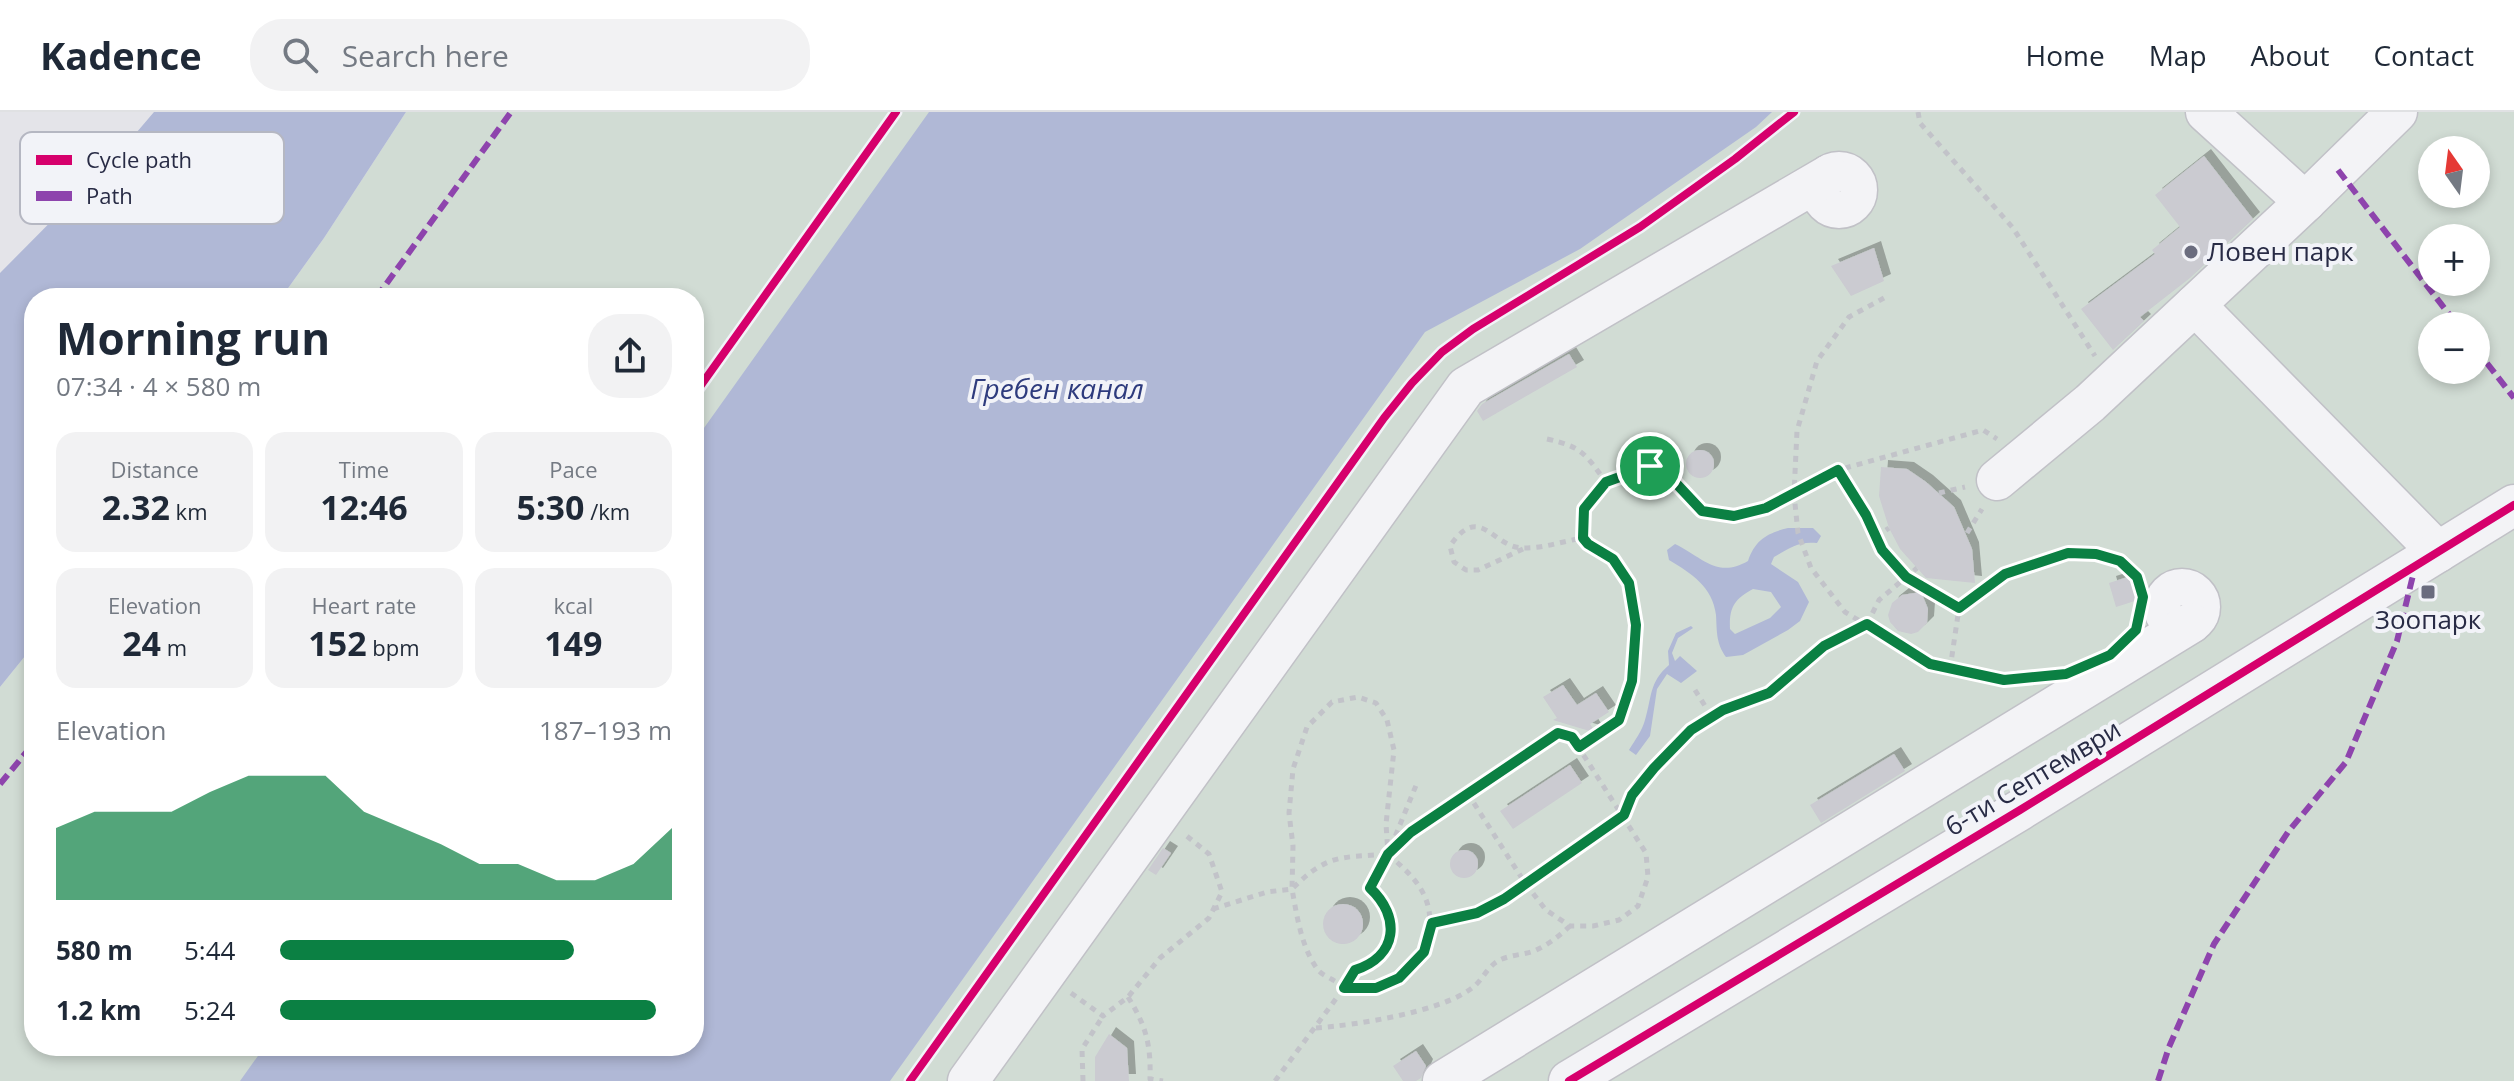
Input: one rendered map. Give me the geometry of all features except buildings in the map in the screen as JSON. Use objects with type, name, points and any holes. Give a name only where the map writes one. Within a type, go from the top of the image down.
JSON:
[{"type":"street","points":[[2206,112],[2305,202]]},
{"type":"street","points":[[2011,468],[2113,381],[2397,112]]},
{"type":"street","points":[[968,1081],[1466,387],[1829,175]]},
{"type":"street","points":[[2195,305],[2438,552]]},
{"type":"street","name":"6-ти Септември","points":[[1569,1081],[2020,810],[2514,505]]},
{"type":"street","points":[[1443,1081],[2191,623]]},
{"type":"path","points":[[1918,112],[1920,123],[2013,228],[2113,381]]},
{"type":"path","points":[[1884,298],[1849,317],[1817,361],[1797,431],[1794,494],[1798,533],[1811,568],[1845,612],[1930,664],[2004,680],[2051,676]]},
{"type":"path","points":[[1579,747],[1619,720],[1632,681],[1636,625],[1629,583],[1613,559],[1583,538],[1584,509],[1606,482],[1650,466],[1672,479],[1702,511],[1734,516],[1766,508],[1838,470],[1983,430],[2011,468]]},
{"type":"path","points":[[1547,439],[1570,444],[1585,453],[1606,482]]},
{"type":"path","points":[[1838,470],[1866,515],[1882,550],[1906,577],[1959,608]]},
{"type":"path","points":[[1523,549],[1474,526],[1460,531],[1450,546],[1454,562],[1466,570],[1478,570],[1523,549],[1583,538]]},
{"type":"path","points":[[1876,537],[1889,528]]},
{"type":"path","points":[[1950,669],[1959,608],[2005,574],[2068,553],[2096,554],[2120,561],[2137,577],[2143,597],[2136,630]]},
{"type":"path","points":[[1432,923],[1477,913],[1504,899],[1624,815],[1632,795],[1691,730],[1723,710],[1769,693],[1824,646],[1867,624],[1879,600],[1917,568]]},
{"type":"path","points":[[1695,690],[1712,717]]},
{"type":"path","points":[[1358,697],[1376,703],[1387,720],[1394,750],[1386,824],[1388,854],[1412,876],[1425,897],[1432,923],[1424,952],[1399,978],[1376,988],[1344,988],[1319,972],[1301,934],[1292,889],[1293,846],[1289,813],[1293,769],[1307,727],[1332,702],[1358,697]]},
{"type":"path","points":[[1213,909],[1267,892],[1292,889],[1311,870],[1335,858],[1388,854],[1411,832],[1558,733],[1572,737],[1646,853],[1648,877],[1638,906],[1619,920],[1593,926],[1570,926],[1546,910],[1525,883],[1468,794]]},
{"type":"path","points":[[1275,1081],[1355,970],[1372,964],[1389,944],[1391,922],[1381,898],[1370,888],[1388,854],[1417,783]]},
{"type":"path","points":[[1083,1081],[1082,1049],[1103,1016],[1128,997],[1160,958],[1209,918],[1222,892],[1209,854],[1160,815]]},
{"type":"path","points":[[1315,1028],[1353,1025],[1444,1002],[1472,989],[1498,961],[1535,950],[1570,926]]},
{"type":"path","points":[[1045,975],[1103,1016]]},
{"type":"path","points":[[1128,997],[1144,1023],[1151,1053],[1149,1080],[1163,1081]]},
{"type":"shaded area","points":[[406,112],[2514,112],[2514,1081],[0,1081],[0,687],[24,657],[24,1056],[704,1056],[704,288],[288,288]]},
{"type":"water","points":[[154,112],[406,112],[288,288],[24,288],[24,657],[0,687],[0,273],[49,224],[284,224],[284,132],[137,132]]},
{"type":"water","name":"Гребен канал","points":[[929,112],[1772,112],[1756,127],[1580,249],[1425,332],[890,1081],[240,1081],[258,1056],[704,1056],[704,428]]},
{"type":"water","points":[[1813,528],[1821,536],[1817,543],[1799,544],[1774,557],[1771,564],[1798,582],[1809,602],[1800,621],[1788,630],[1743,655],[1726,657],[1719,642],[1710,596],[1693,576],[1669,560],[1667,550],[1675,544],[1710,564],[1727,568],[1748,561],[1758,543],[1781,530]],"holes":[[[1753,589],[1771,592],[1781,607],[1770,618],[1735,634],[1730,629],[1730,622],[1737,601]]]},
{"type":"water","points":[[1691,626],[1693,628],[1678,638],[1672,653],[1675,661],[1680,656],[1697,671],[1681,683],[1667,674],[1657,689],[1650,736],[1636,755],[1629,750],[1644,724],[1654,684],[1669,665],[1668,651],[1676,633]]},
{"type":"marked path","points":[[383,288],[511,112]]},
{"type":"marked path","points":[[2338,170],[2447,312]]},
{"type":"marked path","points":[[2490,367],[2514,398]]},
{"type":"marked path","points":[[2158,1081],[2169,1047],[2214,944],[2288,832],[2346,762],[2397,641],[2415,567]]},
{"type":"marked path","points":[[0,784],[24,755]]},
{"type":"cycle path","points":[[704,381],[896,112]]},
{"type":"cycle path","points":[[910,1081],[1412,383],[1442,352],[1473,329],[1640,227],[1794,112]]},
{"type":"cycle path","points":[[1569,1081],[2020,810],[2514,505]]},
{"type":"place","name":"Ловен парк","points":[[2191,252]]},
{"type":"place","name":"Зоопарк","points":[[2428,592]]},
{"type":"route","points":[[1650,466],[1672,479],[1702,511],[1734,516],[1766,508],[1838,470],[1866,515],[1882,550],[1906,577],[1959,608],[2005,574],[2068,553],[2096,554],[2120,561],[2137,577],[2143,597],[2136,630],[2110,655],[2066,674],[2004,680],[1930,664],[1867,624],[1824,646],[1769,693],[1723,710],[1691,730],[1632,795],[1624,815],[1504,899],[1477,913],[1432,923],[1424,952],[1399,978],[1376,988],[1344,988],[1355,970],[1372,964],[1389,944],[1391,922],[1381,898],[1370,888],[1388,854],[1411,832],[1558,733],[1572,737],[1579,747],[1619,720],[1632,681],[1636,625],[1629,583],[1613,559],[1583,538],[1584,509],[1606,482],[1650,466]]}]
